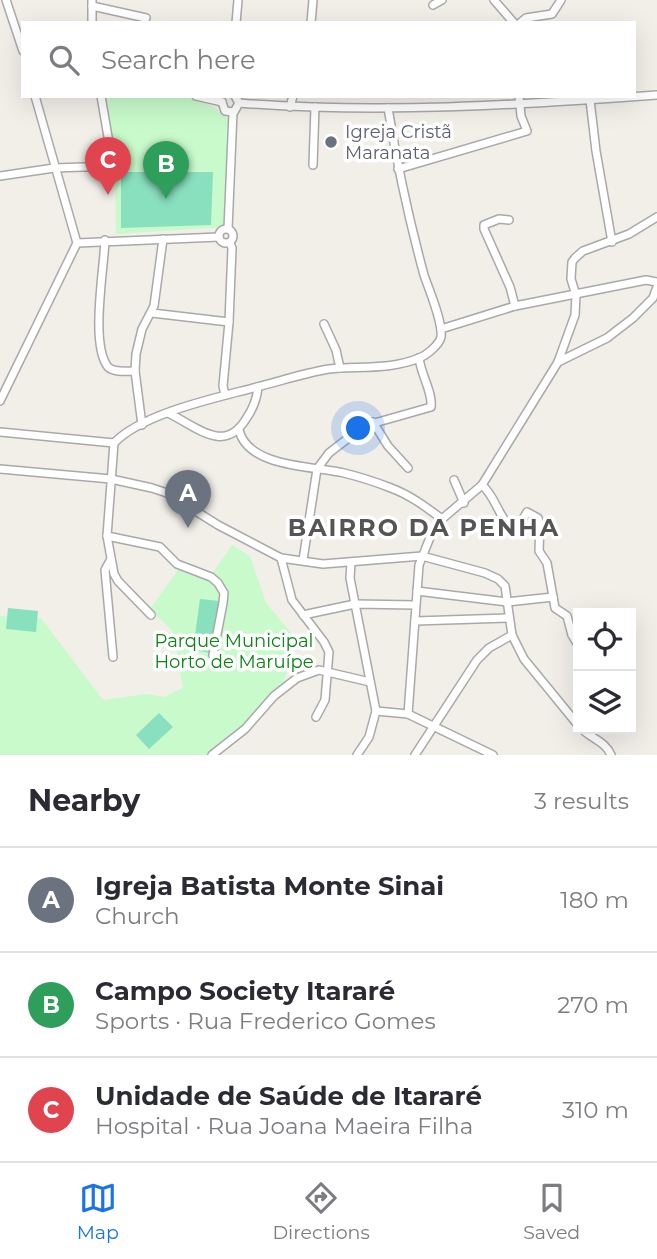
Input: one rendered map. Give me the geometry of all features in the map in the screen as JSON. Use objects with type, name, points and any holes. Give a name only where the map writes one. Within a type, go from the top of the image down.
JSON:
[{"type":"street","points":[[6,0],[21,45]]},
{"type":"street","points":[[236,21],[238,0]]},
{"type":"street","points":[[311,21],[313,0]]},
{"type":"street","points":[[433,5],[442,0]]},
{"type":"street","points":[[494,0],[512,21]]},
{"type":"street","points":[[522,21],[552,14],[561,0]]},
{"type":"street","points":[[92,21],[92,3],[146,18]]},
{"type":"street","points":[[0,19],[12,18]]},
{"type":"street","points":[[636,97],[657,95]]},
{"type":"street","points":[[0,401],[77,243],[36,98]]},
{"type":"street","points":[[0,176],[54,168],[113,166],[102,98]]},
{"type":"street","points":[[290,107],[292,98]]},
{"type":"street","points":[[225,395],[223,386],[229,322],[230,243],[234,235],[228,229],[233,113],[239,108],[237,100],[290,107],[388,108],[519,100],[617,98]]},
{"type":"street","points":[[225,99],[224,110],[233,113]]},
{"type":"street","points":[[398,169],[527,131],[519,100]]},
{"type":"street","points":[[590,100],[612,242]]},
{"type":"street","points":[[313,165],[315,107]]},
{"type":"street","points":[[151,615],[118,581],[107,536],[114,443],[123,434],[168,413],[310,372],[393,365],[419,358],[434,348],[441,338],[441,329],[424,275],[398,169],[388,108]]},
{"type":"street","points":[[408,711],[419,565],[431,535],[442,519],[482,485],[558,362],[575,315],[576,295],[571,279],[572,262],[583,251],[612,242],[657,217]]},
{"type":"street","points":[[509,220],[488,222],[484,229],[510,287],[515,306]]},
{"type":"street","points":[[219,237],[223,229],[228,229]]},
{"type":"street","points":[[77,243],[219,237]]},
{"type":"street","points":[[219,237],[220,241],[230,243]]},
{"type":"street","points":[[142,425],[135,371],[139,340],[155,306],[163,239]]},
{"type":"street","points":[[104,240],[99,329],[102,352],[108,367],[113,370],[135,371]]},
{"type":"street","points":[[441,329],[515,306],[646,280],[657,284],[653,298],[633,318],[607,338],[558,362]]},
{"type":"street","points":[[152,313],[229,322]]},
{"type":"street","points":[[324,324],[336,350],[340,368]]},
{"type":"street","points":[[303,560],[317,469],[329,453],[355,431],[373,422],[432,407],[419,358]]},
{"type":"street","points":[[168,413],[211,436],[225,437],[239,430],[257,398],[258,387]]},
{"type":"street","points":[[373,422],[388,446],[408,468]]},
{"type":"street","points":[[239,430],[242,440],[262,455],[289,466],[343,473],[391,488],[413,498],[442,519]]},
{"type":"street","points":[[0,432],[114,443]]},
{"type":"street","points":[[0,469],[111,479],[152,488],[167,493],[218,526],[281,558],[323,564],[422,556],[485,573],[505,586],[512,635],[531,668],[573,718]]},
{"type":"street","points":[[454,480],[464,503]]},
{"type":"street","points":[[482,485],[488,490],[510,527],[521,522],[527,512],[538,517],[539,551],[547,563],[555,608],[567,616],[573,637]]},
{"type":"street","points":[[107,536],[160,547],[177,564],[211,577],[218,583],[224,593],[213,655]]},
{"type":"street","points":[[281,558],[292,600],[324,642],[328,652],[329,672],[325,700],[316,717]]},
{"type":"street","points":[[111,559],[105,570],[114,657]]},
{"type":"street","points":[[351,563],[350,578],[376,712],[369,737],[357,755]]},
{"type":"street","points":[[417,591],[507,602],[553,597]]},
{"type":"street","points":[[303,615],[355,604],[415,605]]},
{"type":"street","points":[[415,621],[508,618]]},
{"type":"street","points":[[415,755],[477,660],[489,648],[512,635]]},
{"type":"street","points":[[212,755],[245,729],[274,696],[297,678],[319,670],[370,682]]},
{"type":"street","points":[[376,712],[408,711],[494,755]]},
{"type":"street","points":[[586,734],[606,745],[611,755]]},
{"type":"green space","points":[[104,98],[190,98],[215,108],[227,118],[226,227],[116,234],[115,163]]},
{"type":"green space","points":[[121,172],[213,172],[211,225],[121,228]]},
{"type":"green space","name":"Parque Municipal Horto de Maruípe","points":[[232,545],[250,556],[266,603],[298,641],[283,683],[245,726],[209,755],[0,755],[0,616],[41,618],[103,700],[147,694],[164,697],[183,688],[173,632],[150,609],[180,567],[209,578]]},
{"type":"green space","points":[[200,599],[219,601],[211,653],[193,650]]},
{"type":"green space","points":[[8,608],[38,611],[36,632],[6,629]]},
{"type":"green space","points":[[159,713],[173,727],[149,749],[136,735]]},
{"type":"place","name":"Igreja Cristã Maranata","points":[[331,142]]},
{"type":"place","name":"Unidade de Saúde de Itararé","points":[[108,195]]},
{"type":"place","name":"Campo Society Itararé","points":[[166,199]]},
{"type":"place","name":"Igreja Batista Monte Sinai","points":[[188,528]]},
{"type":"district","name":"BAIRRO DA PENHA","points":[[424,528]]}]
